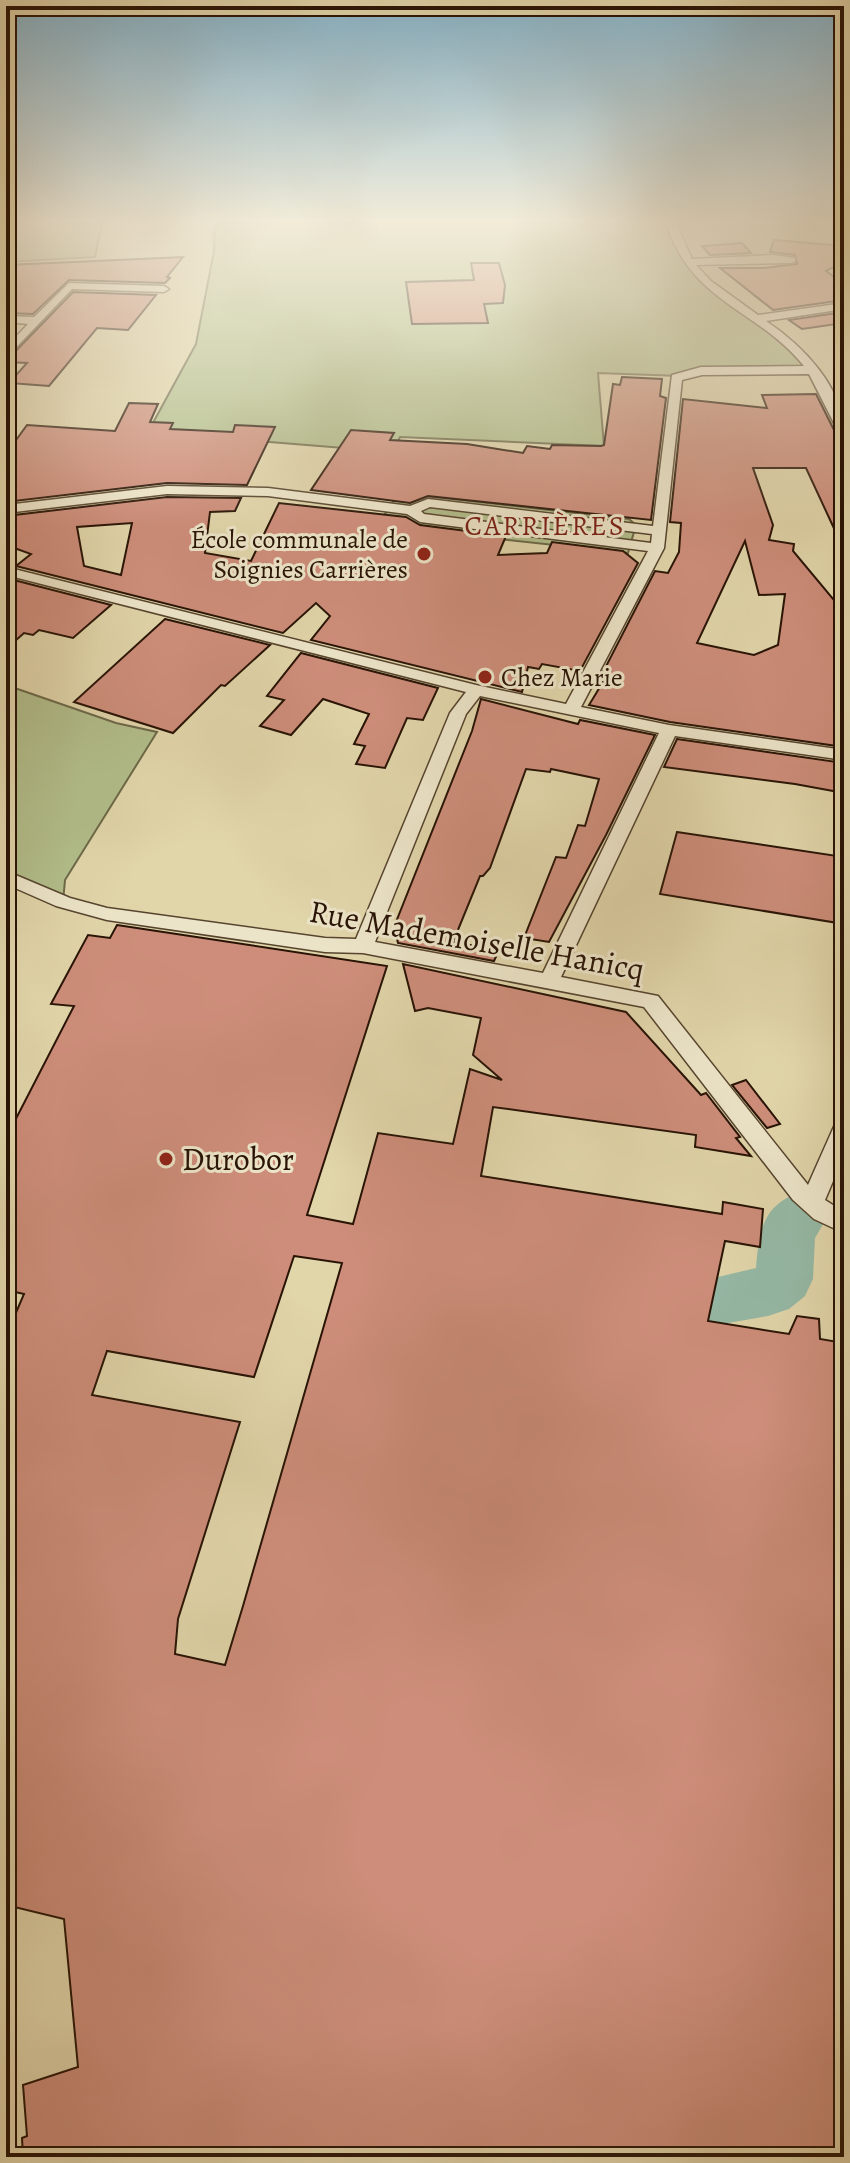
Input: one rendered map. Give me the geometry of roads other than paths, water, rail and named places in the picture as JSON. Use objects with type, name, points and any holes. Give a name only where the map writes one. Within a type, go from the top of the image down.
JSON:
[{"type":"street","points":[[6,354],[33,324]]},
{"type":"street","points":[[761,324],[797,351],[812,370],[844,431]]},
{"type":"street","points":[[571,710],[658,540],[676,378],[701,371],[812,370]]},
{"type":"street","points":[[823,390],[844,390]]},
{"type":"street","points":[[6,509],[167,490],[268,492],[411,510],[428,503],[658,540]]},
{"type":"street","points":[[6,571],[476,690],[669,730],[844,755]]},
{"type":"street","points":[[363,946],[458,713],[476,690]]},
{"type":"street","points":[[549,981],[669,730]]},
{"type":"street","name":"Rue Mademoiselle Hanicq","points":[[6,877],[63,902],[107,914],[325,945],[363,946],[651,1001],[785,1174],[812,1203],[844,1223]]},
{"type":"street","points":[[812,1203],[844,1128]]},
{"type":"waterway","points":[[705,1302],[768,1292],[784,1279],[787,1235],[801,1214]]},
{"type":"place","name":"École communale de Soignies Carrières","points":[[424,554]]},
{"type":"place","name":"Chez Marie","points":[[485,677]]},
{"type":"place","name":"Durobor","points":[[166,1159]]},
{"type":"district","name":"CARRIÈRES","points":[[545,526]]}]
